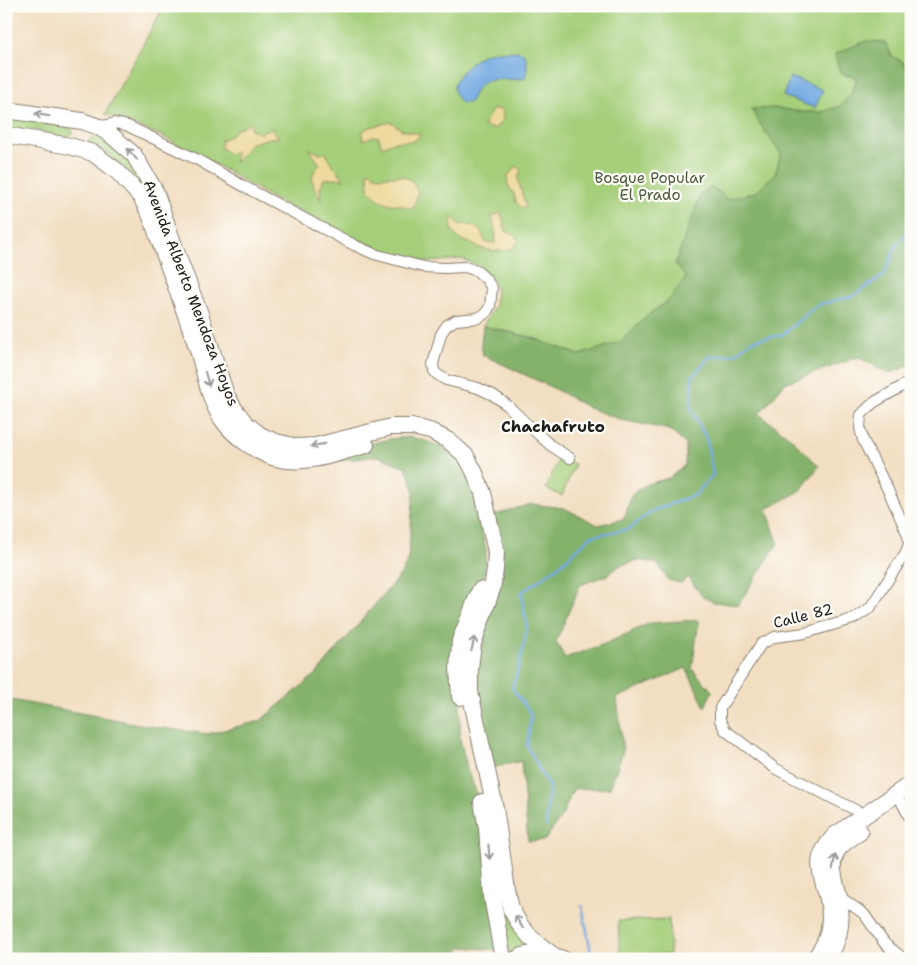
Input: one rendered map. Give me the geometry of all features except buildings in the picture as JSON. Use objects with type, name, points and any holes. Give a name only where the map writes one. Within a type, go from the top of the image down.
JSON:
[{"type":"main road","name":"Avenida Alberto Mendoza Hoyos","points":[[6,110],[82,121],[99,127],[134,155],[155,192],[200,314],[226,395],[245,423],[260,434],[276,442],[297,448],[316,446],[391,427],[412,428],[430,431],[449,441],[466,456],[483,493],[496,552],[492,589],[473,644],[470,692],[495,808],[511,909],[520,925],[531,938],[558,957]]},
{"type":"main road","points":[[70,146],[84,141],[99,127]]},
{"type":"main road","name":"Avenida Alberto Mendoza Hoyos","points":[[6,135],[70,146],[93,154],[117,171],[141,197],[150,214],[196,343],[213,400],[222,418],[235,434],[258,451],[279,459],[302,460],[329,456],[355,447],[390,439],[410,437],[443,448],[459,463],[474,495],[486,550],[483,582],[460,641],[458,669],[460,692],[487,828],[492,896],[503,959]]},
{"type":"main road","points":[[814,959],[824,944],[830,918],[828,897],[820,866],[822,855],[827,845],[834,836],[911,784]]},
{"type":"main road","points":[[828,959],[840,932],[842,917],[832,868],[836,852],[843,844],[906,800]]},
{"type":"main road","points":[[517,959],[521,956],[533,954],[558,957]]},
{"type":"street","points":[[99,127],[115,124],[128,126],[198,160],[346,241],[374,254],[423,267],[465,267],[477,271],[492,288],[490,306],[486,313],[478,318],[456,320],[447,325],[441,334],[433,364],[434,371],[446,380],[478,388],[493,395],[508,405],[526,424],[550,444],[570,458]]},
{"type":"street","name":"Calle 82","points":[[865,815],[776,770],[725,730],[720,720],[720,708],[761,644],[775,638],[805,633],[853,618],[870,608],[906,552],[909,544],[908,535],[863,440],[860,428],[861,415],[873,402],[911,380]]},
{"type":"street","points":[[906,800],[911,820]]},
{"type":"street","points":[[839,896],[864,914],[885,944],[904,959]]},
{"type":"green space","name":"Bosque Popular El Prado","points":[[164,6],[911,6],[911,229],[884,275],[579,355],[533,338],[483,326],[495,305],[496,286],[479,266],[462,259],[427,262],[394,254],[339,232],[277,201],[210,161],[160,135],[105,114]]},
{"type":"green space","points":[[866,41],[885,42],[892,56],[903,62],[911,73],[911,363],[888,374],[859,357],[785,383],[759,414],[791,438],[819,466],[800,491],[767,509],[778,543],[738,605],[714,602],[703,597],[688,577],[681,583],[668,580],[658,564],[639,560],[619,566],[608,575],[580,585],[556,642],[565,658],[607,643],[650,623],[699,620],[692,669],[712,691],[705,707],[686,668],[617,698],[623,751],[610,788],[573,789],[563,814],[545,840],[528,841],[521,761],[487,769],[473,644],[492,589],[488,517],[531,504],[564,508],[598,525],[624,519],[632,494],[647,484],[669,478],[685,465],[686,445],[670,430],[622,420],[589,408],[553,388],[483,355],[481,344],[483,326],[533,338],[579,355],[620,342],[648,315],[669,300],[686,277],[675,264],[701,193],[709,188],[717,190],[727,199],[756,192],[775,174],[781,154],[751,109],[776,108],[802,112],[821,112],[841,106],[851,94],[857,78],[840,73],[835,54]]},
{"type":"green space","points":[[6,114],[71,128],[73,132],[66,137],[61,137],[33,130],[22,133],[6,130]]},
{"type":"green space","points":[[98,131],[122,150],[143,180],[151,214],[122,166],[106,152],[85,143],[93,138]]},
{"type":"green space","points":[[410,437],[443,448],[459,463],[474,495],[486,550],[483,582],[460,641],[460,739],[468,772],[484,811],[498,950],[463,947],[447,959],[6,959],[6,699],[155,727],[208,734],[260,721],[317,673],[401,574],[408,560],[414,490],[406,467],[377,456],[337,461],[365,445],[390,439]]},
{"type":"green space","points":[[559,458],[575,464],[562,496],[546,489]]},
{"type":"green space","points":[[499,873],[538,950],[511,959],[500,911]]},
{"type":"green space","points":[[669,919],[670,954],[620,956],[618,921]]},
{"type":"sand","points":[[493,109],[502,110],[503,119],[493,129],[483,125]]},
{"type":"sand","points":[[391,122],[402,130],[421,134],[414,141],[393,142],[382,147],[379,137],[373,136],[363,140],[362,132],[370,127]]},
{"type":"sand","points":[[250,123],[251,130],[260,133],[271,128],[279,138],[270,138],[249,144],[246,150],[234,162],[236,152],[229,154],[221,148],[221,140],[229,137],[235,130]]},
{"type":"sand","points":[[309,149],[319,153],[326,153],[344,180],[337,178],[324,179],[320,188],[321,200],[312,179],[314,171],[320,165]]},
{"type":"sand","points":[[516,166],[521,170],[518,179],[526,207],[522,208],[516,202],[514,194],[508,185],[507,176]]},
{"type":"sand","points":[[368,171],[380,177],[402,176],[411,180],[418,192],[413,209],[390,204],[378,199],[369,190]]},
{"type":"sand","points":[[501,213],[506,231],[513,234],[519,241],[510,249],[498,251],[475,246],[460,240],[452,231],[451,216],[460,225],[466,224],[478,229],[485,242],[495,243],[496,236],[492,216]]},
{"type":"water","points":[[517,51],[525,54],[527,72],[525,78],[489,81],[479,86],[469,103],[461,103],[455,93],[454,86],[461,73],[470,64],[487,53]]},
{"type":"water","points":[[790,77],[823,90],[815,108],[783,96]]},
{"type":"waterway","points":[[546,826],[549,786],[527,746],[531,714],[512,688],[527,628],[521,593],[560,565],[591,536],[629,529],[652,511],[695,495],[713,475],[706,438],[691,409],[692,377],[709,357],[735,354],[753,340],[782,335],[817,305],[853,296],[884,275],[897,244],[911,229]]},
{"type":"waterway","points":[[582,906],[590,947],[590,959]]},
{"type":"district","name":"Chachafruto","points":[[553,426]]}]
